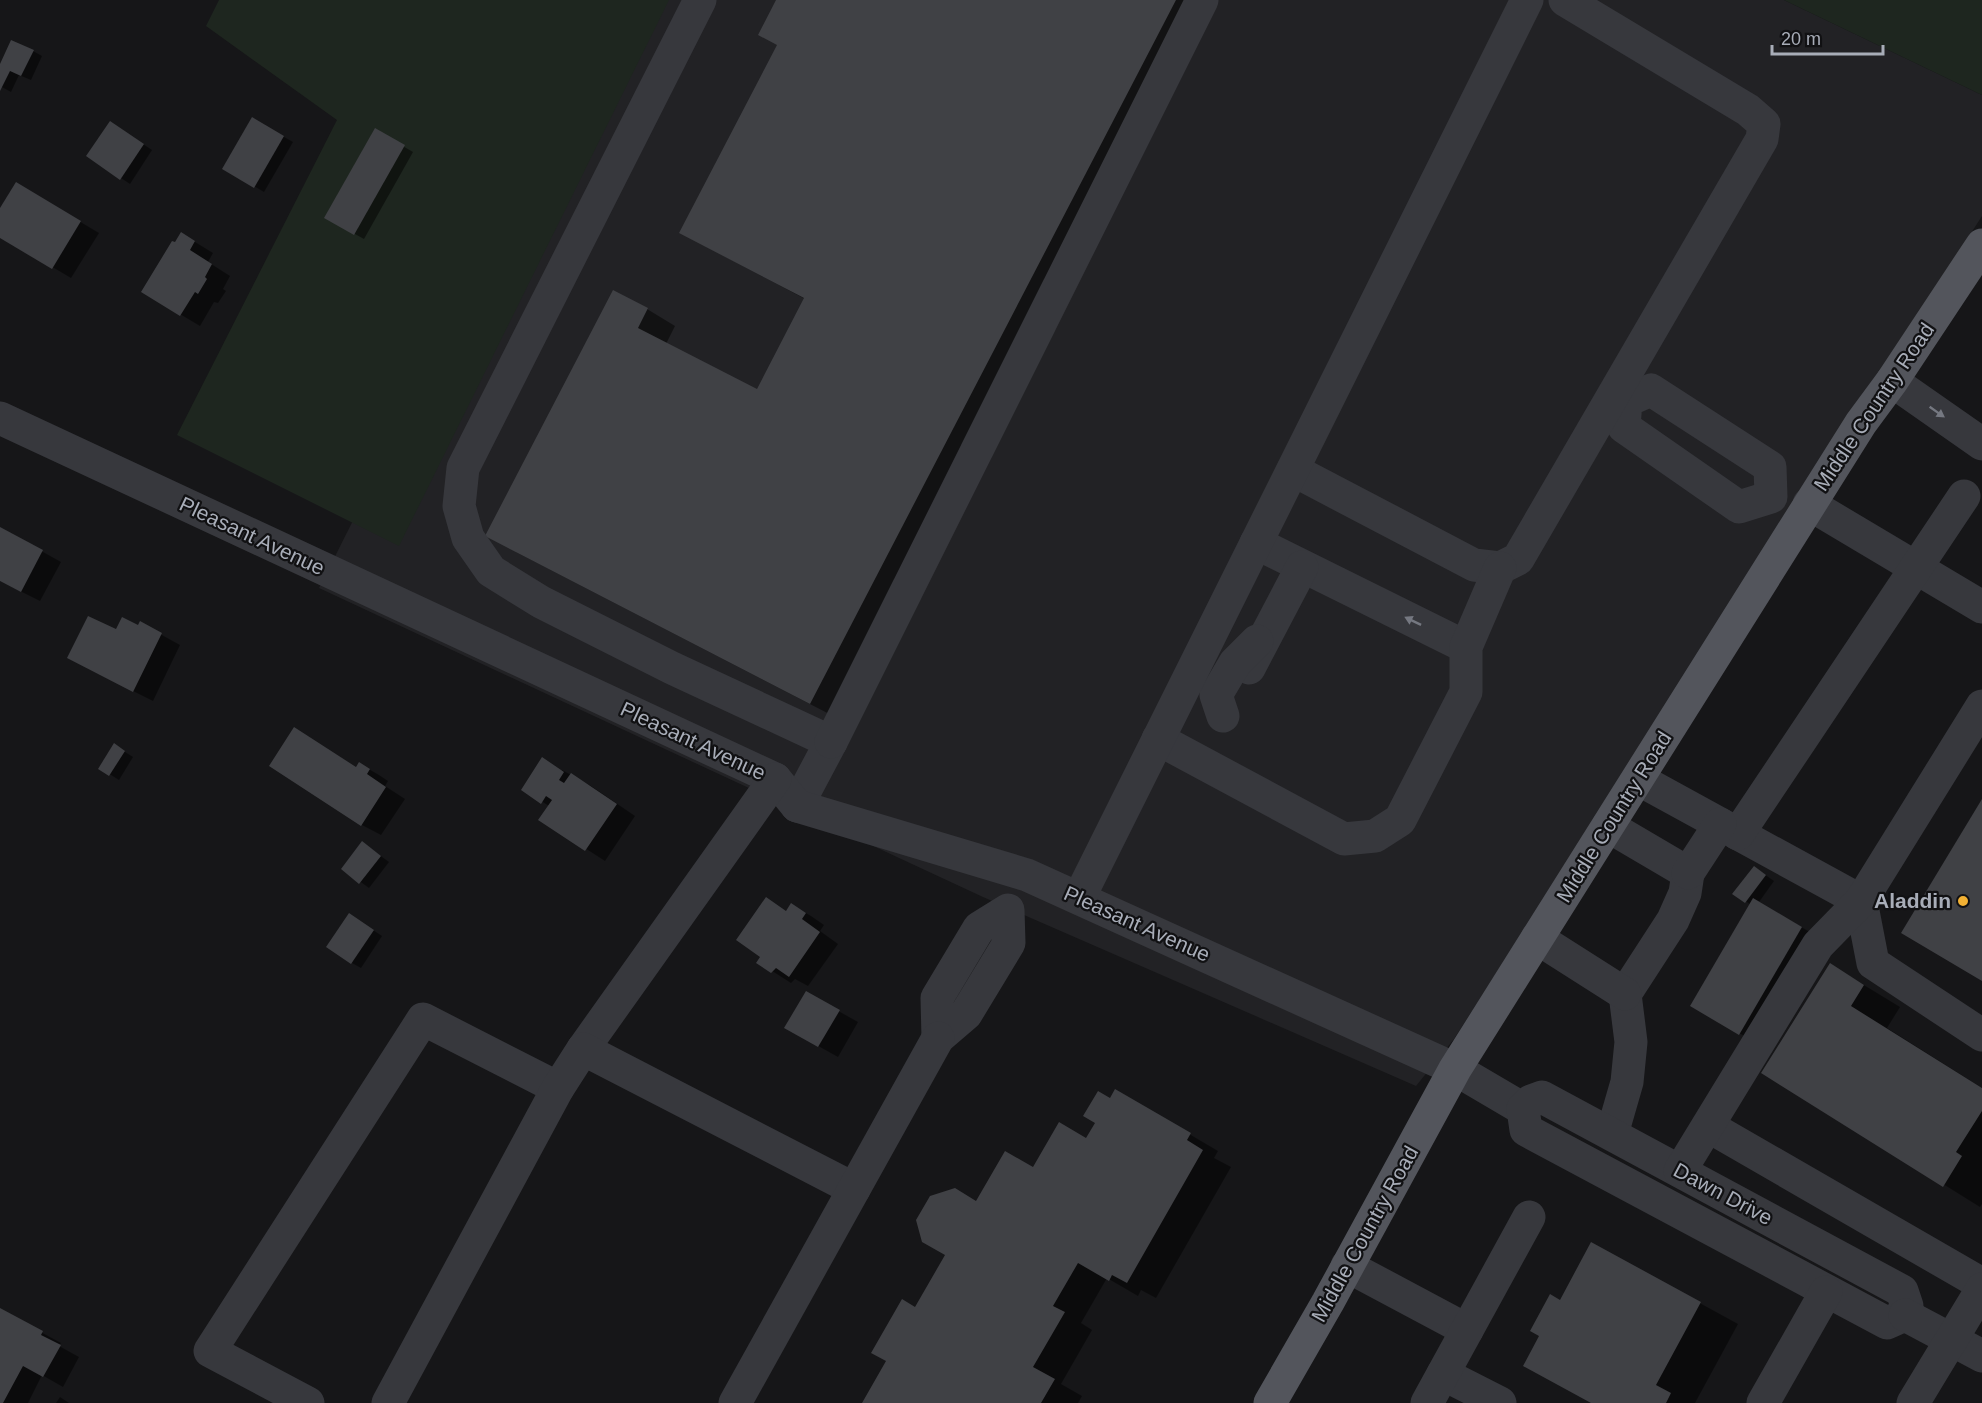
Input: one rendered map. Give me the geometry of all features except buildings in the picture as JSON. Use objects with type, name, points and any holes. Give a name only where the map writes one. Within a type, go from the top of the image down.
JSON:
[{"type":"main road","name":"Middle Country Road","points":[[1270,1403],[1455,1069],[1861,423],[1892,381],[1982,245]]},
{"type":"street","points":[[700,0],[463,468],[459,506],[468,538],[491,571],[551,608],[672,668],[831,742]]},
{"type":"street","points":[[797,806],[1202,0]]},
{"type":"street","points":[[1078,898],[1527,0]]},
{"type":"street","points":[[1293,470],[1474,565],[1500,568],[1518,558],[1620,397],[1762,139],[1764,124],[1748,110],[1565,0]]},
{"type":"street","points":[[1892,381],[1982,444]]},
{"type":"street","points":[[1620,397],[1651,390],[1770,466],[1771,497]]},
{"type":"street","points":[[1620,397],[1624,427],[1739,507],[1771,497],[1806,510],[1916,568],[1982,607]]},
{"type":"street","name":"Pleasant Avenue","points":[[0,418],[775,779],[797,806],[1027,874],[1455,1069]]},
{"type":"street","points":[[1612,1134],[1627,1082],[1631,1042],[1625,994],[1672,920],[1685,893],[1688,873],[1729,829],[1916,568],[1964,496]]},
{"type":"street","points":[[1257,543],[1466,647]]},
{"type":"street","points":[[1249,668],[1302,567]]},
{"type":"street","points":[[1158,739],[1344,839],[1375,836],[1400,820],[1466,692],[1466,647],[1500,568]]},
{"type":"street","points":[[1200,760],[1227,709],[1216,695],[1235,663],[1271,627]]},
{"type":"street","points":[[1680,1171],[1818,945],[1861,901],[1982,706]]},
{"type":"street","points":[[388,1403],[558,1088],[583,1048],[775,779]]},
{"type":"street","points":[[1638,779],[1861,901]]},
{"type":"street","points":[[1608,826],[1688,873]]},
{"type":"street","points":[[735,1403],[938,1038],[966,1014],[1009,943],[1008,910],[1027,874]]},
{"type":"street","points":[[1861,901],[1873,963],[1982,1035]]},
{"type":"street","points":[[1537,938],[1625,994]]},
{"type":"street","points":[[308,1403],[210,1351],[423,1020],[558,1088]]},
{"type":"street","points":[[583,1048],[854,1189]]},
{"type":"street","points":[[1455,1069],[1523,1109]]},
{"type":"street","name":"Dawn Drive","points":[[1542,1096],[1612,1134],[1902,1291],[1907,1306],[1905,1315],[1887,1323],[1826,1292],[1526,1130],[1523,1109],[1542,1096]]},
{"type":"street","points":[[1707,1126],[1982,1286],[1913,1403]]},
{"type":"street","points":[[1427,1403],[1529,1216]]},
{"type":"street","points":[[1347,1266],[1467,1330]]},
{"type":"street","points":[[1763,1403],[1826,1292]]},
{"type":"street","points":[[1905,1315],[1982,1356]]},
{"type":"street","points":[[1443,1374],[1500,1403]]},
{"type":"shaded area","points":[[219,0],[669,0],[399,546],[177,435],[337,120],[206,26]]},
{"type":"shaded area","points":[[616,0],[1784,0],[1982,95],[1982,216],[1454,1039],[1416,1086],[983,897],[319,588]]},
{"type":"shaded area","points":[[1784,0],[1982,0],[1982,95]]},
{"type":"place","name":"Aladdin","points":[[1963,901]]}]
